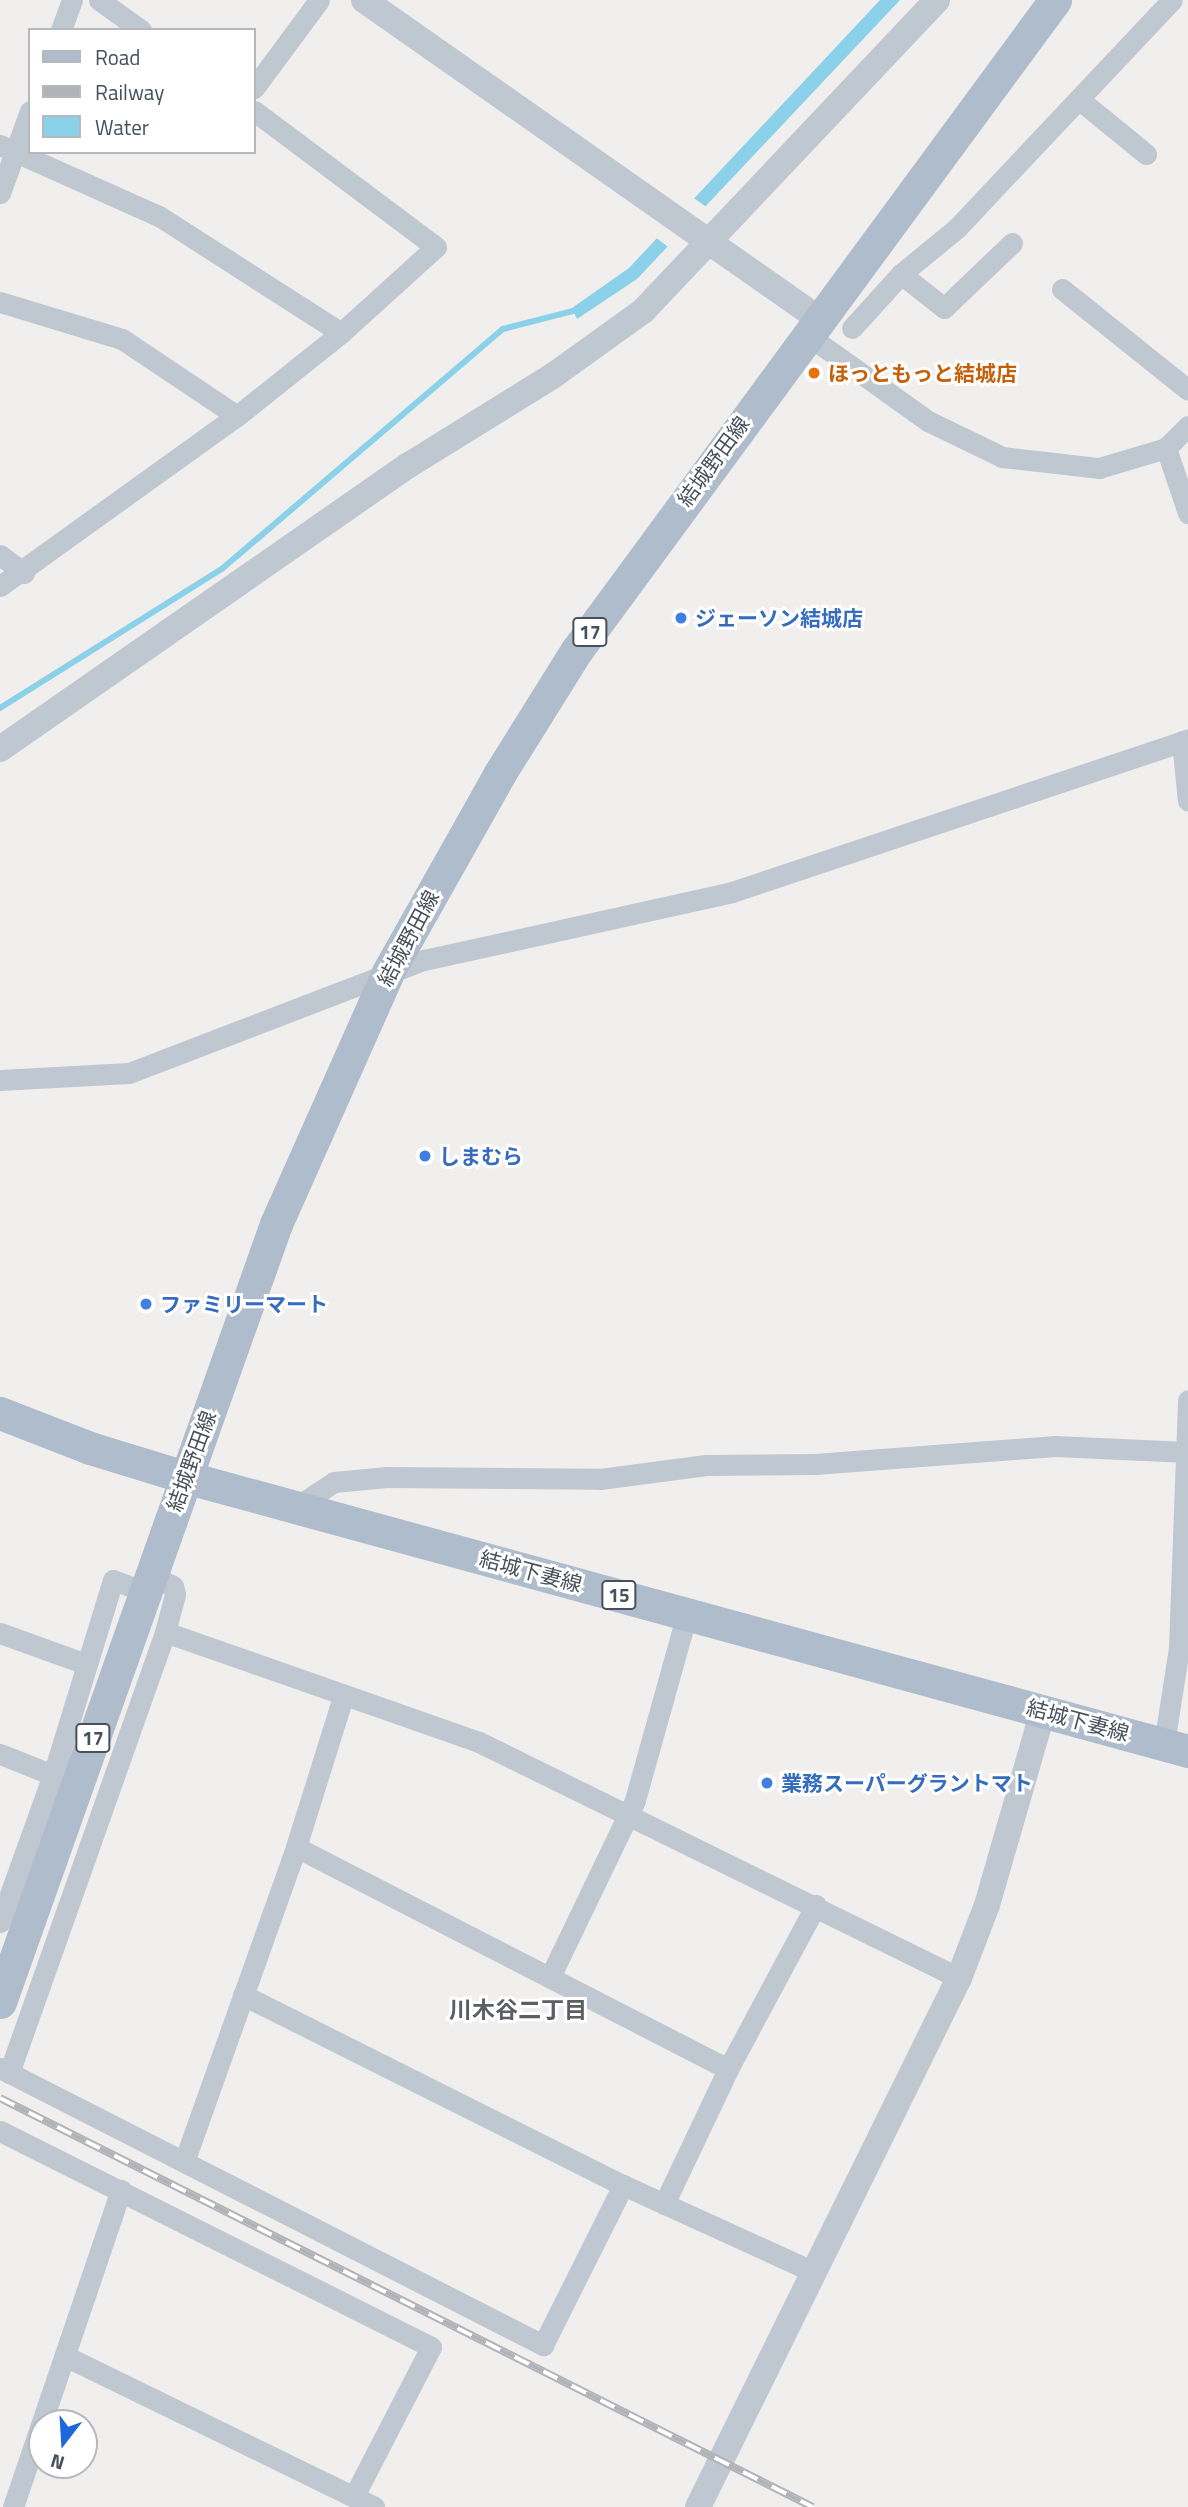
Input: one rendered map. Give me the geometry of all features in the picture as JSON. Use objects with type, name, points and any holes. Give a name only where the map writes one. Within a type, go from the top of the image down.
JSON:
[{"type":"main road","name":"結城野田線","points":[[0,2003],[276,1224],[388,972],[500,772],[577,650],[1055,0]]},
{"type":"main road","name":"結城下妻線","points":[[0,1413],[90,1448],[185,1477],[1176,1747]]},
{"type":"street","points":[[62,28],[72,0]]},
{"type":"street","points":[[99,0],[138,28]]},
{"type":"street","points":[[256,85],[319,0]]},
{"type":"street","points":[[364,0],[710,243],[928,421],[1002,457],[1099,468],[1167,448],[1188,426]]},
{"type":"street","points":[[0,749],[409,465],[554,375],[643,311],[937,0]]},
{"type":"street","points":[[852,328],[901,274],[957,228],[1081,101],[1172,0]]},
{"type":"street","points":[[1081,101],[1146,154]]},
{"type":"street","points":[[0,586],[24,573],[237,416],[341,333],[436,247],[256,112]]},
{"type":"street","points":[[0,193],[7,149],[28,114]]},
{"type":"street","points":[[7,149],[159,216],[341,333]]},
{"type":"street","points":[[901,274],[944,308],[1012,243]]},
{"type":"street","points":[[1062,289],[1188,390]]},
{"type":"street","points":[[0,302],[122,339],[237,416]]},
{"type":"street","points":[[1167,448],[1188,513]]},
{"type":"street","points":[[0,555],[24,573]]},
{"type":"street","points":[[0,1080],[129,1073],[424,960],[732,892],[1185,740],[1188,801]]},
{"type":"street","points":[[1176,1747],[1185,1615],[1188,1400]]},
{"type":"street","points":[[296,1507],[334,1482],[387,1477],[600,1479],[706,1465],[815,1464],[1055,1447],[1186,1452]]},
{"type":"street","points":[[0,1922],[53,1775],[113,1580],[173,1586],[175,1594],[165,1632],[4,2071],[543,2346],[623,2185]]},
{"type":"street","points":[[550,1977],[630,1813],[688,1614]]},
{"type":"street","points":[[165,1632],[343,1697],[479,1742],[630,1813],[959,1978]]},
{"type":"street","points":[[0,1633],[86,1664]]},
{"type":"street","points":[[184,2162],[296,1847],[343,1697]]},
{"type":"street","points":[[698,2507],[959,1978],[987,1905],[1043,1711]]},
{"type":"street","points":[[0,1754],[53,1775]]},
{"type":"street","points":[[296,1847],[728,2069]]},
{"type":"street","points":[[664,2204],[728,2069],[816,1905]]},
{"type":"street","points":[[243,1995],[623,2185],[814,2272]]},
{"type":"street","points":[[0,2131],[431,2347],[354,2496]]},
{"type":"street","points":[[13,2507],[121,2190]]},
{"type":"street","points":[[65,2356],[374,2507]]},
{"type":"water","points":[[880,0],[900,0],[637,279],[577,319],[572,308],[629,268]]},
{"type":"pier","points":[[692,197],[708,208],[671,249],[655,237]]},
{"type":"waterway","points":[[0,708],[223,568],[503,329],[581,309]]},
{"type":"railway","points":[[0,2098],[813,2507]]},
{"type":"place","name":"ほっともっと結城店","points":[[814,373]]},
{"type":"place","name":"ジェーソン結城店","points":[[681,618]]},
{"type":"place","name":"しまむら","points":[[425,1156]]},
{"type":"place","name":"ファミリーマート","points":[[146,1304]]},
{"type":"place","name":"業務スーパーグラントマト","points":[[767,1783]]},
{"type":"district","name":"川木谷二丁目","points":[[518,2010]]}]
